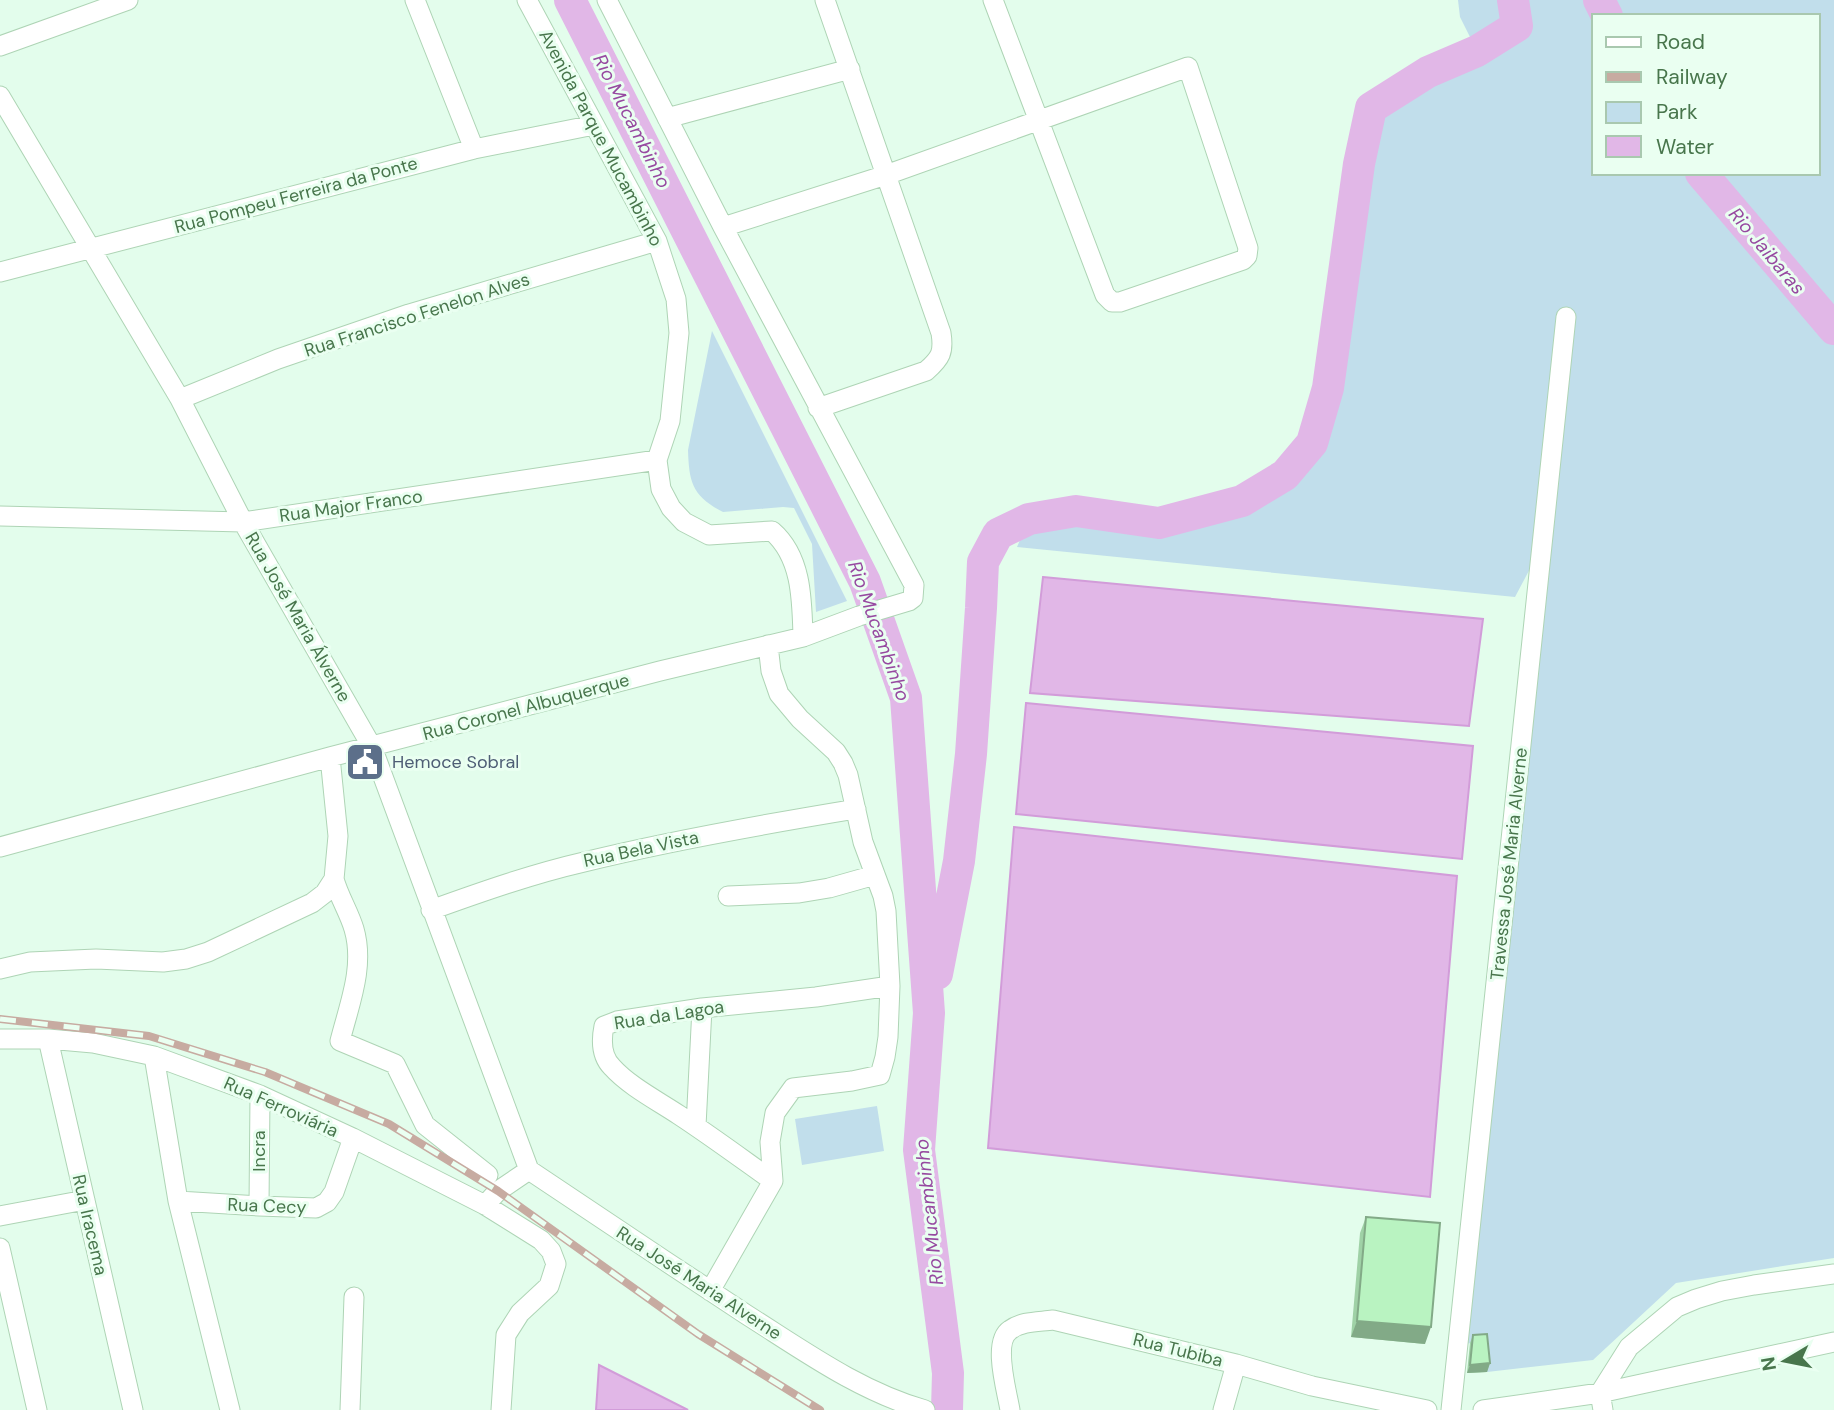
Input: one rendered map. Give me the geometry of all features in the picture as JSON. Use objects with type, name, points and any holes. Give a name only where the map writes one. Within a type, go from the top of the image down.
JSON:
[{"type":"street","points":[[0,46],[128,0]]},
{"type":"street","points":[[415,0],[474,149]]},
{"type":"street","name":"Avenida Parque Mucambinho","points":[[527,0],[657,241],[676,299],[679,333],[670,421],[657,460],[660,489],[671,508],[684,522],[709,535],[772,531],[781,539],[797,571],[803,637]]},
{"type":"street","points":[[607,0],[818,408],[926,371],[937,361],[943,348],[941,333],[825,0]]},
{"type":"street","points":[[723,226],[886,175],[1040,119],[1188,67],[1248,248],[1247,256],[1243,260],[1120,302],[1112,302],[1105,295],[1040,119],[993,0]]},
{"type":"street","points":[[667,118],[850,69]]},
{"type":"street","name":"Rua José Maria Álverne","points":[[0,96],[180,399],[243,522],[372,747],[529,1170]]},
{"type":"street","name":"Rua Pompeu Ferreira da Ponte","points":[[0,272],[474,149],[594,125]]},
{"type":"street","name":"Rua Francisco Fenelon Alves","points":[[180,399],[278,359],[409,314],[657,241]]},
{"type":"street","name":"Travessa José Maria Alverne","points":[[1451,1410],[1566,317]]},
{"type":"street","name":"Rua Coronel Albuquerque","points":[[0,848],[330,757],[660,671],[803,637],[909,601],[914,595],[914,585],[818,408]]},
{"type":"street","name":"Rua Major Franco","points":[[0,516],[243,522],[657,460]]},
{"type":"street","points":[[710,1291],[773,1181],[770,1142],[775,1113],[793,1088],[880,1075],[888,1037],[890,986],[886,911],[863,842],[848,775],[836,752],[800,719],[779,694],[771,671],[768,645]]},
{"type":"street","points":[[330,757],[338,836],[334,879],[339,897],[354,927],[359,951],[358,971],[340,1041],[395,1064],[425,1125],[488,1174]]},
{"type":"street","name":"Rua Bela Vista","points":[[431,910],[501,885],[583,862],[719,832],[856,809]]},
{"type":"street","points":[[728,895],[799,893],[829,888],[874,875]]},
{"type":"street","points":[[0,969],[30,962],[96,958],[163,962],[186,959],[208,952],[312,903],[325,893],[334,879]]},
{"type":"street","name":"Rua da Lagoa","points":[[773,1181],[611,1067],[603,1053],[601,1040],[604,1026],[617,1021],[702,1008],[816,997],[890,986]]},
{"type":"street","points":[[696,1126],[702,1008]]},
{"type":"street","name":"Rua Ferroviária","points":[[0,1039],[93,1043],[154,1056],[260,1095],[485,1205],[541,1240],[551,1251],[556,1264],[549,1286],[520,1313],[506,1335],[500,1410]]},
{"type":"street","name":"Rua Iracema","points":[[48,1039],[133,1410]]},
{"type":"street","points":[[154,1056],[178,1201],[230,1410]]},
{"type":"street","name":"Incra","points":[[259,1206],[260,1095]]},
{"type":"street","name":"Rua Cecy","points":[[178,1201],[316,1208],[327,1202],[334,1192],[353,1139]]},
{"type":"street","points":[[485,1205],[498,1191],[529,1170]]},
{"type":"street","name":"Rua José Maria Alverne","points":[[529,1170],[848,1379],[901,1403],[925,1410]]},
{"type":"street","points":[[0,1216],[85,1200]]},
{"type":"street","points":[[0,1248],[37,1410]]},
{"type":"street","points":[[1601,1402],[1629,1347],[1677,1307],[1733,1289],[1834,1274]]},
{"type":"street","points":[[350,1410],[354,1297]]},
{"type":"street","name":"Rua Tubiba","points":[[1010,1410],[1001,1347],[1007,1331],[1026,1323],[1053,1320],[1236,1364],[1312,1386],[1427,1410]]},
{"type":"street","points":[[1483,1410],[1601,1402],[1834,1342]]},
{"type":"street","points":[[1223,1410],[1236,1364]]},
{"type":"green space","points":[[1458,0],[1834,0],[1834,1258],[1676,1283],[1593,1360],[1487,1372],[1484,1342],[1461,1344],[1541,548],[1515,597],[1017,547],[1029,519],[1076,511],[1159,523],[1242,501],[1285,475],[1312,443],[1328,388],[1359,164],[1371,108],[1428,72],[1477,51],[1460,17]]},
{"type":"green space","points":[[712,331],[847,601],[816,612],[812,544],[794,508],[723,512],[705,500],[694,487],[688,450]]},
{"type":"green space","points":[[877,1106],[884,1151],[802,1165],[795,1119]]},
{"type":"water","points":[[1043,577],[1483,619],[1469,726],[1030,693]]},
{"type":"water","points":[[1026,703],[1473,746],[1462,859],[1016,814]]},
{"type":"water","points":[[1014,827],[1457,876],[1430,1197],[988,1148]]},
{"type":"water","points":[[599,1365],[688,1410],[596,1410]]},
{"type":"building","points":[[1366,1217],[1440,1223],[1431,1327],[1357,1321]]},
{"type":"building","points":[[1487,1334],[1490,1363],[1470,1365],[1473,1335]]},
{"type":"waterway","name":"Rio Mucambinho","points":[[570,0],[865,582],[906,698],[929,1013],[919,1150],[948,1373],[947,1410]]},
{"type":"waterway","points":[[937,974],[959,861],[971,754],[983,562],[998,534],[1029,519],[1076,511],[1159,523],[1242,501],[1285,475],[1312,443],[1328,388],[1359,164],[1371,108],[1428,72],[1477,51],[1517,26],[1513,0]]},
{"type":"waterway","name":"Rio Jaibaras","points":[[1599,0],[1606,14]]},
{"type":"waterway","name":"Rio Jaibaras","points":[[1703,175],[1834,329]]},
{"type":"railway","points":[[0,1019],[149,1036],[265,1072],[389,1124],[498,1191],[698,1334],[820,1410]]},
{"type":"place","name":"Hemoce Sobral","points":[[365,762]]}]
